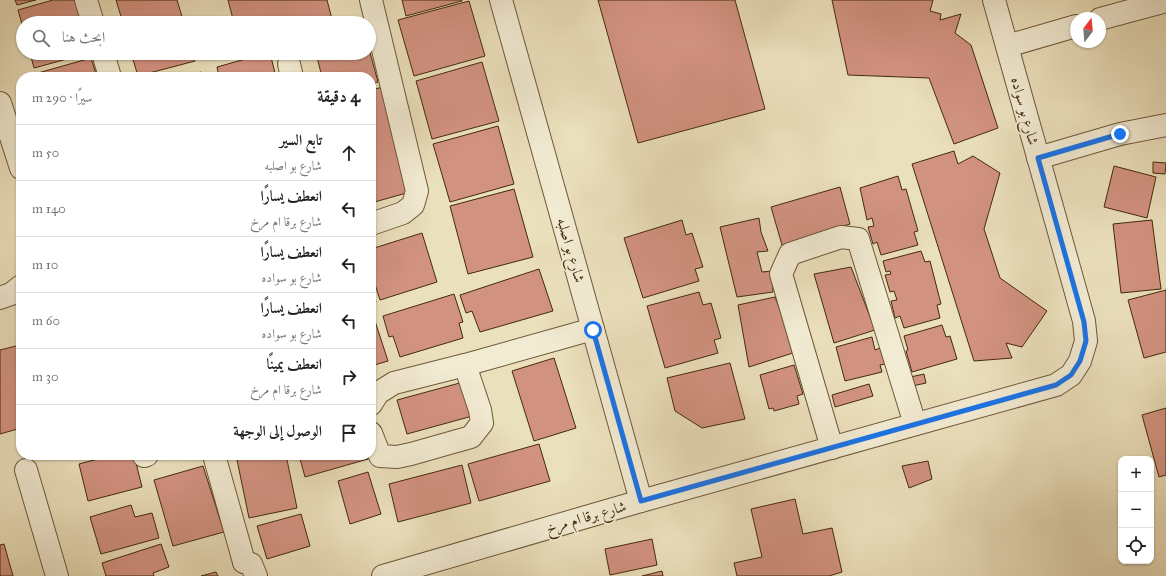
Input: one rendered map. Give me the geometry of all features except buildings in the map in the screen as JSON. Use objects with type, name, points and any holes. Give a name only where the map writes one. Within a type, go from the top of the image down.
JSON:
[{"type":"street","points":[[86,0],[91,16]]},
{"type":"street","points":[[371,0],[375,16]]},
{"type":"street","name":"شارع بو اصلبه","points":[[501,0],[641,501]]},
{"type":"street","name":"شارع بو سواده","points":[[994,0],[1084,322],[1086,341],[1080,361]]},
{"type":"street","points":[[1106,17],[1165,0]]},
{"type":"street","points":[[376,21],[417,191],[413,205],[403,214],[376,222]]},
{"type":"street","points":[[1007,46],[1070,28]]},
{"type":"street","points":[[105,60],[109,72]]},
{"type":"street","points":[[0,103],[16,153]]},
{"type":"street","points":[[1038,158],[1120,134],[1166,125]]},
{"type":"street","points":[[832,448],[781,274],[790,254],[841,237],[858,239],[915,424]]},
{"type":"street","points":[[0,298],[11,294],[16,290]]},
{"type":"street","points":[[376,396],[378,393],[394,383],[593,330]]},
{"type":"street","name":"شارع برقا ام مرخ","points":[[383,576],[641,501],[1056,385],[1071,375],[1080,361]]},
{"type":"street","points":[[376,446],[380,456],[397,457],[470,437],[482,423],[480,410],[465,365]]},
{"type":"street","points":[[215,460],[247,571]]},
{"type":"street","points":[[26,470],[57,576]]},
{"type":"route","points":[[593,330],[641,501],[1056,385],[1071,375],[1080,361],[1086,341],[1084,322],[1038,158],[1120,134]]}]
